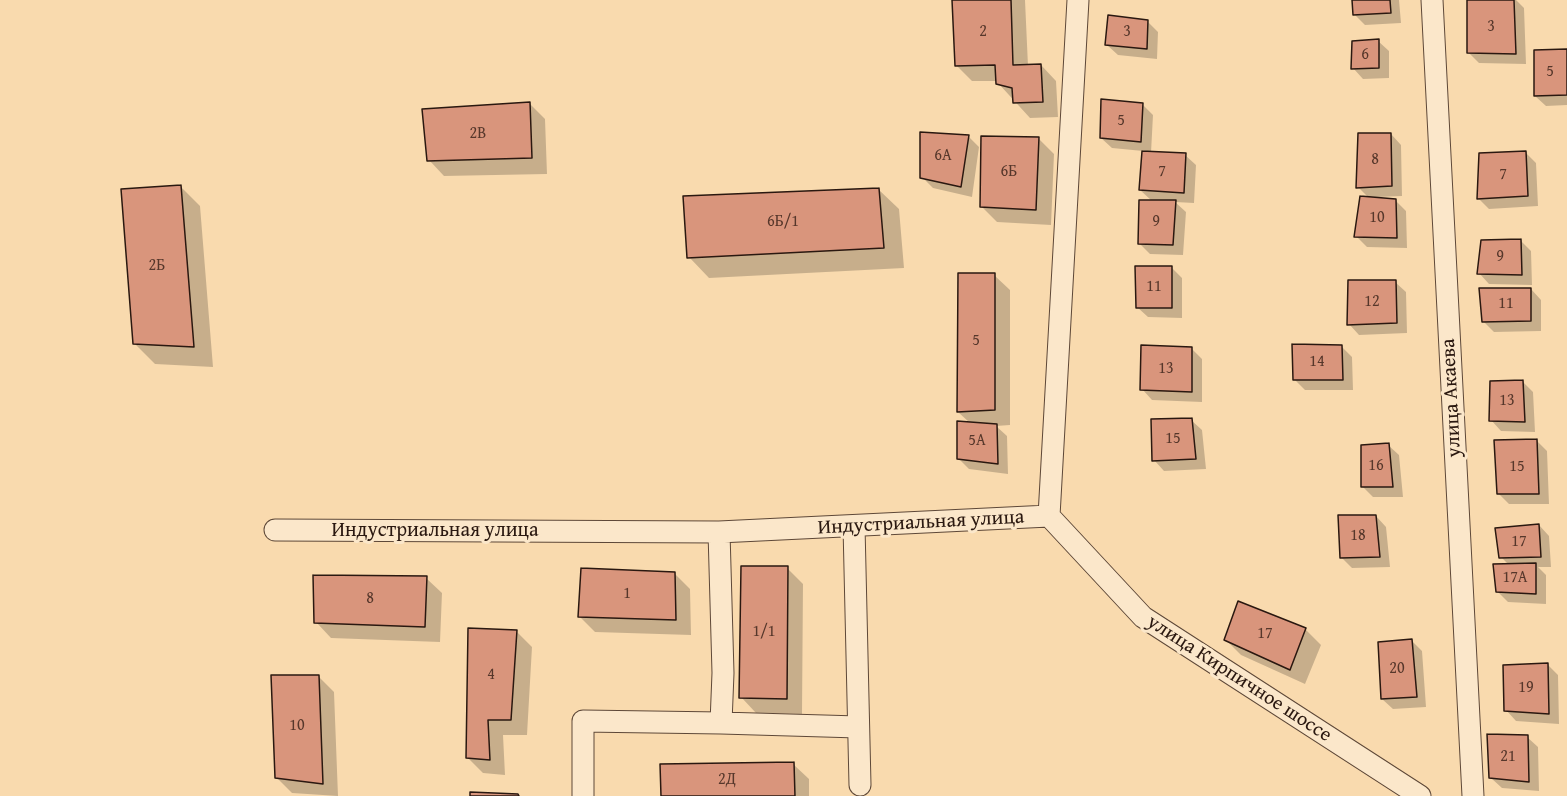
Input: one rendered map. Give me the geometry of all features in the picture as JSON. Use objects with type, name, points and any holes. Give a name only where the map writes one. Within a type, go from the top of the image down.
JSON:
[{"type":"street","name":"Индустриальная улица","points":[[276,530],[719,532],[1049,516],[1078,0]]},
{"type":"street","name":"улица Акаева","points":[[1432,0],[1473,796]]},
{"type":"street","name":"улица Кирпичное шоссе","points":[[1049,516],[1143,617],[1420,796]]},
{"type":"street","points":[[854,526],[860,785]]},
{"type":"street","points":[[719,532],[723,673],[721,723]]},
{"type":"street","points":[[583,796],[583,721],[858,727]]},
{"type":"building","points":[[952,0],[1011,0],[1013,65],[1041,64],[1043,102],[1013,103],[1012,88],[996,84],[995,65],[955,66]]},
{"type":"building","points":[[1352,0],[1390,0],[1391,13],[1353,15]]},
{"type":"building","points":[[1467,0],[1514,0],[1516,54],[1467,53]]},
{"type":"building","points":[[1108,15],[1148,20],[1147,49],[1105,45]]},
{"type":"building","points":[[1379,39],[1379,68],[1351,69],[1352,41]]},
{"type":"building","points":[[1567,49],[1567,95],[1534,96],[1534,50]]},
{"type":"building","points":[[1101,99],[1143,103],[1141,142],[1100,138]]},
{"type":"building","points":[[530,102],[532,158],[427,161],[422,109]]},
{"type":"building","points":[[920,132],[969,135],[961,187],[920,178]]},
{"type":"building","points":[[1358,133],[1391,133],[1392,186],[1356,188]]},
{"type":"building","points":[[981,136],[1039,137],[1036,210],[980,207]]},
{"type":"building","points":[[1142,151],[1186,153],[1184,193],[1139,190]]},
{"type":"building","points":[[1526,151],[1528,196],[1477,199],[1479,153]]},
{"type":"building","points":[[181,185],[194,347],[133,344],[121,189]]},
{"type":"building","points":[[879,188],[884,248],[687,258],[683,196]]},
{"type":"building","points":[[1360,196],[1396,199],[1397,238],[1354,237]]},
{"type":"building","points":[[1139,200],[1176,200],[1173,245],[1138,244]]},
{"type":"building","points":[[1521,239],[1522,275],[1477,274],[1481,240]]},
{"type":"building","points":[[1135,266],[1172,266],[1172,308],[1136,308]]},
{"type":"building","points":[[958,273],[995,273],[995,410],[957,412]]},
{"type":"building","points":[[1348,280],[1396,280],[1397,323],[1347,325]]},
{"type":"building","points":[[1479,288],[1531,288],[1531,321],[1482,322]]},
{"type":"building","points":[[1292,344],[1342,345],[1343,380],[1293,380]]},
{"type":"building","points":[[1141,345],[1192,347],[1192,392],[1140,390]]},
{"type":"building","points":[[1523,380],[1525,422],[1489,421],[1490,381]]},
{"type":"building","points":[[1192,418],[1196,459],[1152,461],[1151,419]]},
{"type":"building","points":[[957,421],[997,424],[998,464],[957,459]]},
{"type":"building","points":[[1537,439],[1539,494],[1497,494],[1494,440]]},
{"type":"building","points":[[1389,443],[1393,487],[1361,487],[1361,445]]},
{"type":"building","points":[[1338,515],[1376,515],[1380,557],[1340,558]]},
{"type":"building","points":[[1539,524],[1541,557],[1499,558],[1495,528]]},
{"type":"building","points":[[1536,563],[1536,594],[1496,592],[1493,564]]},
{"type":"building","points":[[741,566],[788,566],[787,699],[739,698]]},
{"type":"building","points":[[581,568],[675,572],[676,620],[578,617]]},
{"type":"building","points":[[313,575],[427,576],[425,627],[314,623]]},
{"type":"building","points":[[1238,601],[1306,628],[1290,670],[1224,640]]},
{"type":"building","points":[[468,628],[517,630],[511,720],[488,720],[490,760],[466,758]]},
{"type":"building","points":[[1412,639],[1417,697],[1381,699],[1378,642]]},
{"type":"building","points":[[1548,663],[1549,714],[1504,711],[1503,665]]},
{"type":"building","points":[[271,675],[319,675],[323,784],[275,778]]},
{"type":"building","points":[[1487,734],[1528,735],[1529,782],[1489,778]]},
{"type":"building","points":[[794,762],[795,796],[661,796],[660,764]]},
{"type":"building","points":[[470,792],[518,794],[519,796],[470,796]]}]
